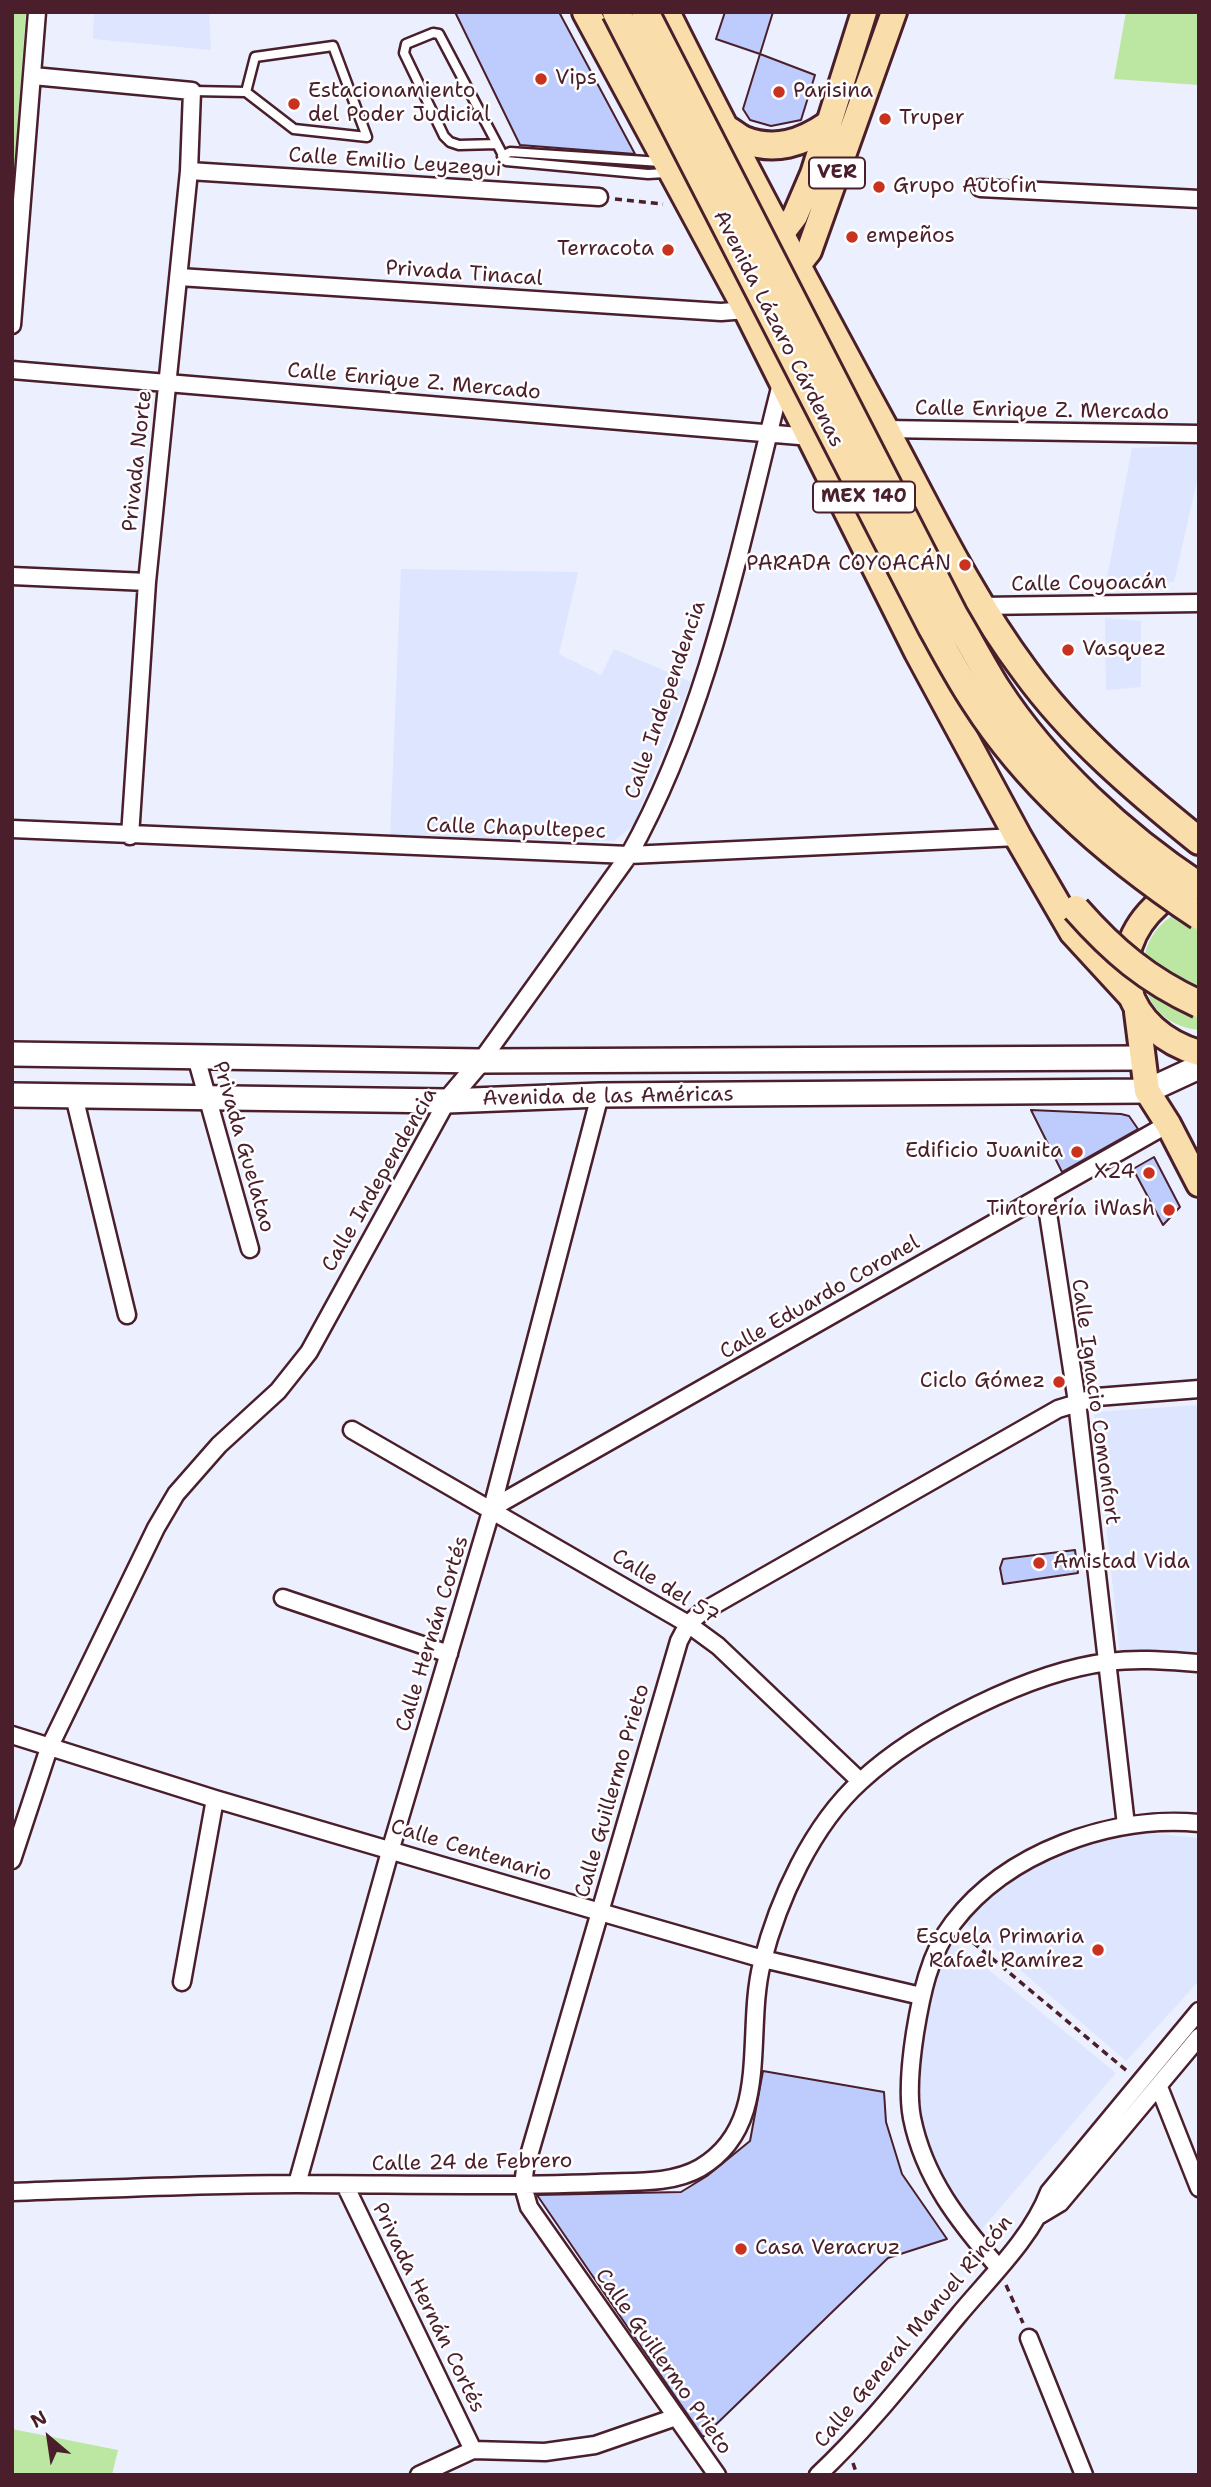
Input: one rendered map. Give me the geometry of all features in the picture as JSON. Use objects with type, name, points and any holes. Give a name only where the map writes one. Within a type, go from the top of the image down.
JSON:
[{"type":"highway","name":"MEX 140","points":[[586,12],[747,310],[918,652],[1018,837],[1073,932],[1132,1001]]},
{"type":"highway","name":"Avenida Lázaro Cárdenas","points":[[616,12],[932,628],[976,704],[1025,768],[1089,832],[1163,892],[1199,916]]},
{"type":"highway","name":"Avenida Lázaro Cárdenas","points":[[645,12],[954,615],[998,690],[1046,751],[1105,812],[1199,885]]},
{"type":"highway","name":"MEX 140","points":[[666,12],[780,237],[980,607],[1026,673],[1073,727],[1154,804],[1199,841]]},
{"type":"highway","points":[[646,122],[664,127],[684,124],[699,112],[707,94]]},
{"type":"highway","points":[[668,163],[673,139],[688,128],[706,124],[724,127],[743,139],[765,145],[788,145],[809,138],[828,125]]},
{"type":"highway","points":[[918,652],[967,717],[1076,909],[1113,950],[1166,989],[1199,1004]]},
{"type":"main road","name":"VER","points":[[730,281],[758,261],[795,216],[813,174],[864,12]]},
{"type":"main road","name":"VER","points":[[747,310],[772,294],[809,251],[894,12]]},
{"type":"main road","name":"MEX 140","points":[[1199,885],[1160,901],[1137,927],[1126,960],[1132,1001],[1152,1030],[1174,1046],[1199,1053]]},
{"type":"main road","points":[[1132,1001],[1147,1091],[1168,1124],[1199,1184]]},
{"type":"main road","name":"Avenida de las Américas","points":[[12,1054],[481,1061],[1142,1058]]},
{"type":"main road","name":"Avenida de las Américas","points":[[12,1096],[447,1101],[600,1095],[1147,1091],[1199,1067]]},
{"type":"street","points":[[12,325],[37,12]]},
{"type":"street","points":[[33,76],[192,91]]},
{"type":"street","name":"Privada Norte","points":[[130,836],[148,582],[190,172],[192,91]]},
{"type":"street","name":"Calle Emilio Leyzegui","points":[[190,172],[599,197]]},
{"type":"street","points":[[980,188],[1199,199]]},
{"type":"street","name":"Privada Tinacal","points":[[179,277],[721,312],[747,310]]},
{"type":"street","name":"Calle Enrique Z. Mercado","points":[[12,370],[811,437]]},
{"type":"street","name":"Calle Independencia","points":[[12,1860],[49,1748],[156,1528],[176,1494],[219,1445],[278,1391],[309,1352],[447,1101],[481,1061],[629,855],[648,819],[715,640],[782,380]]},
{"type":"street","name":"Calle Enrique Z. Mercado","points":[[885,429],[1199,434]]},
{"type":"street","points":[[12,576],[148,582]]},
{"type":"street","name":"Calle Coyoacán","points":[[980,607],[1199,603]]},
{"type":"street","name":"Calle Chapultepec","points":[[12,829],[629,855],[1018,837]]},
{"type":"street","name":"Privada Guelatao","points":[[196,1057],[250,1249]]},
{"type":"street","name":"Calle Hernán Cortés","points":[[297,2184],[391,1848],[492,1508],[600,1095]]},
{"type":"street","points":[[74,1096],[127,1315]]},
{"type":"street","name":"Calle Eduardo Coronel","points":[[492,1508],[1168,1124]]},
{"type":"street","name":"Calle Ignacio Comonfort","points":[[1045,1194],[1077,1402],[1126,1825]]},
{"type":"street","points":[[688,1623],[714,1605],[1077,1402],[1097,1397],[1199,1389]]},
{"type":"street","name":"Calle del 57","points":[[352,1430],[688,1623],[718,1646],[860,1782]]},
{"type":"street","points":[[283,1598],[449,1654]]},
{"type":"street","name":"Calle Guillermo Prieto","points":[[688,1623],[679,1641],[525,2169],[523,2186],[529,2207],[717,2475]]},
{"type":"street","name":"Calle 24 de Febrero","points":[[12,2192],[297,2184],[523,2186],[678,2179],[701,2167],[724,2149],[739,2130],[749,2107],[755,1995],[763,1959],[789,1890],[823,1826],[860,1782],[905,1747],[972,1708],[1039,1681],[1107,1662],[1159,1660],[1199,1663]]},
{"type":"street","name":"Calle Centenario","points":[[12,1735],[215,1799],[391,1848],[600,1912],[763,1959],[920,1997]]},
{"type":"street","points":[[182,1982],[215,1799]]},
{"type":"street","points":[[998,2267],[962,2226],[940,2193],[923,2158],[911,2115],[912,2055],[920,1997],[933,1960],[951,1925],[973,1900],[1011,1871],[1086,1835],[1126,1825],[1170,1821],[1199,1823]]},
{"type":"street","name":"Calle General Manuel Rincón","points":[[818,2475],[847,2447],[998,2267],[1040,2215],[1049,2192],[1199,2011]]},
{"type":"street","name":"Calle General Manuel Rincón","points":[[1040,2215],[1060,2203],[1199,2037]]},
{"type":"street","points":[[1159,2087],[1199,2188]]},
{"type":"street","name":"Privada Hernán Cortés","points":[[345,2185],[473,2450]]},
{"type":"street","points":[[1029,2338],[1084,2475]]},
{"type":"street","points":[[419,2475],[473,2450],[545,2452],[595,2445],[676,2417]]},
{"type":"lane","points":[[496,144],[459,145],[444,136],[404,53],[406,44],[433,33],[439,34],[496,144],[502,156],[510,152],[668,163]]},
{"type":"lane","name":"Calle Emilio Leyzegui","points":[[332,46],[367,137],[294,130],[246,92],[255,57],[332,46]]},
{"type":"lane","points":[[192,91],[246,92]]},
{"type":"path","points":[[599,197],[690,205]]},
{"type":"path","points":[[951,1925],[1113,2062]]},
{"type":"path","points":[[998,2267],[1029,2338]]},
{"type":"shaded area","points":[[94,12],[209,12],[211,50],[93,39]]},
{"type":"shaded area","points":[[1199,445],[1199,472],[1174,582],[1105,588],[1132,448]]},
{"type":"shaded area","points":[[401,569],[578,572],[559,654],[601,675],[614,649],[691,682],[633,826],[614,841],[390,836]]},
{"type":"shaded area","points":[[1105,618],[1141,621],[1141,687],[1106,690]]},
{"type":"shaded area","points":[[1199,1405],[1199,1657],[1120,1654],[1094,1412]]},
{"type":"shaded area","name":"Escuela Primaria Rafael Ramírez","points":[[1119,1830],[1199,1838],[1199,1981],[1126,2061],[961,1919],[1027,1859]]},
{"type":"shaded area","points":[[947,1936],[1116,2073],[976,2236],[936,2175],[909,2106],[909,2046]]},
{"type":"green space","points":[[12,12],[26,12],[12,199]]},
{"type":"green space","points":[[1126,12],[1199,12],[1199,85],[1114,79]]},
{"type":"green space","points":[[1199,907],[1199,1030],[1174,1023],[1157,1009],[1147,990],[1143,969],[1147,948],[1157,929],[1175,915]]},
{"type":"green space","points":[[12,2429],[118,2450],[112,2475],[12,2475]]},
{"type":"building","name":"Vips","points":[[455,12],[559,12],[635,154],[520,145]]},
{"type":"building","points":[[725,12],[773,12],[760,54],[716,39]]},
{"type":"building","name":"Parisina","points":[[760,54],[815,75],[801,120],[771,126],[750,120],[743,109]]},
{"type":"building","name":"Edificio Juanita","points":[[1031,1110],[1121,1114],[1129,1116],[1138,1129],[1062,1172]]},
{"type":"building","points":[[1154,1157],[1180,1207],[1163,1225],[1133,1169]]},
{"type":"building","name":"Amistad Vida","points":[[1075,1550],[1078,1573],[1003,1584],[1000,1568],[1003,1559]]},
{"type":"building","name":"Casa Veracruz","points":[[763,2071],[884,2092],[886,2122],[902,2174],[947,2239],[888,2258],[703,2437],[537,2195],[681,2192],[707,2176],[750,2141]]},
{"type":"place","name":"Vips","points":[[541,79]]},
{"type":"place","name":"Parisina","points":[[779,92]]},
{"type":"place","name":"Estacionamiento del Poder Judicial","points":[[294,104]]},
{"type":"place","name":"Truper","points":[[885,119]]},
{"type":"place","name":"Grupo Autofin","points":[[879,187]]},
{"type":"place","name":"empeños","points":[[852,237]]},
{"type":"place","name":"Terracota","points":[[668,250]]},
{"type":"place","name":"PARADA COYOACÁN","points":[[965,565]]},
{"type":"place","name":"Vasquez","points":[[1068,650]]},
{"type":"place","name":"Edificio Juanita","points":[[1077,1152]]},
{"type":"place","name":"X24","points":[[1149,1173]]},
{"type":"place","name":"Tintorería iWash","points":[[1169,1210]]},
{"type":"place","name":"Ciclo Gómez","points":[[1059,1382]]},
{"type":"place","name":"Amistad Vida","points":[[1039,1563]]},
{"type":"place","name":"Escuela Primaria Rafael Ramírez","points":[[1098,1950]]},
{"type":"place","name":"Casa Veracruz","points":[[741,2249]]}]
